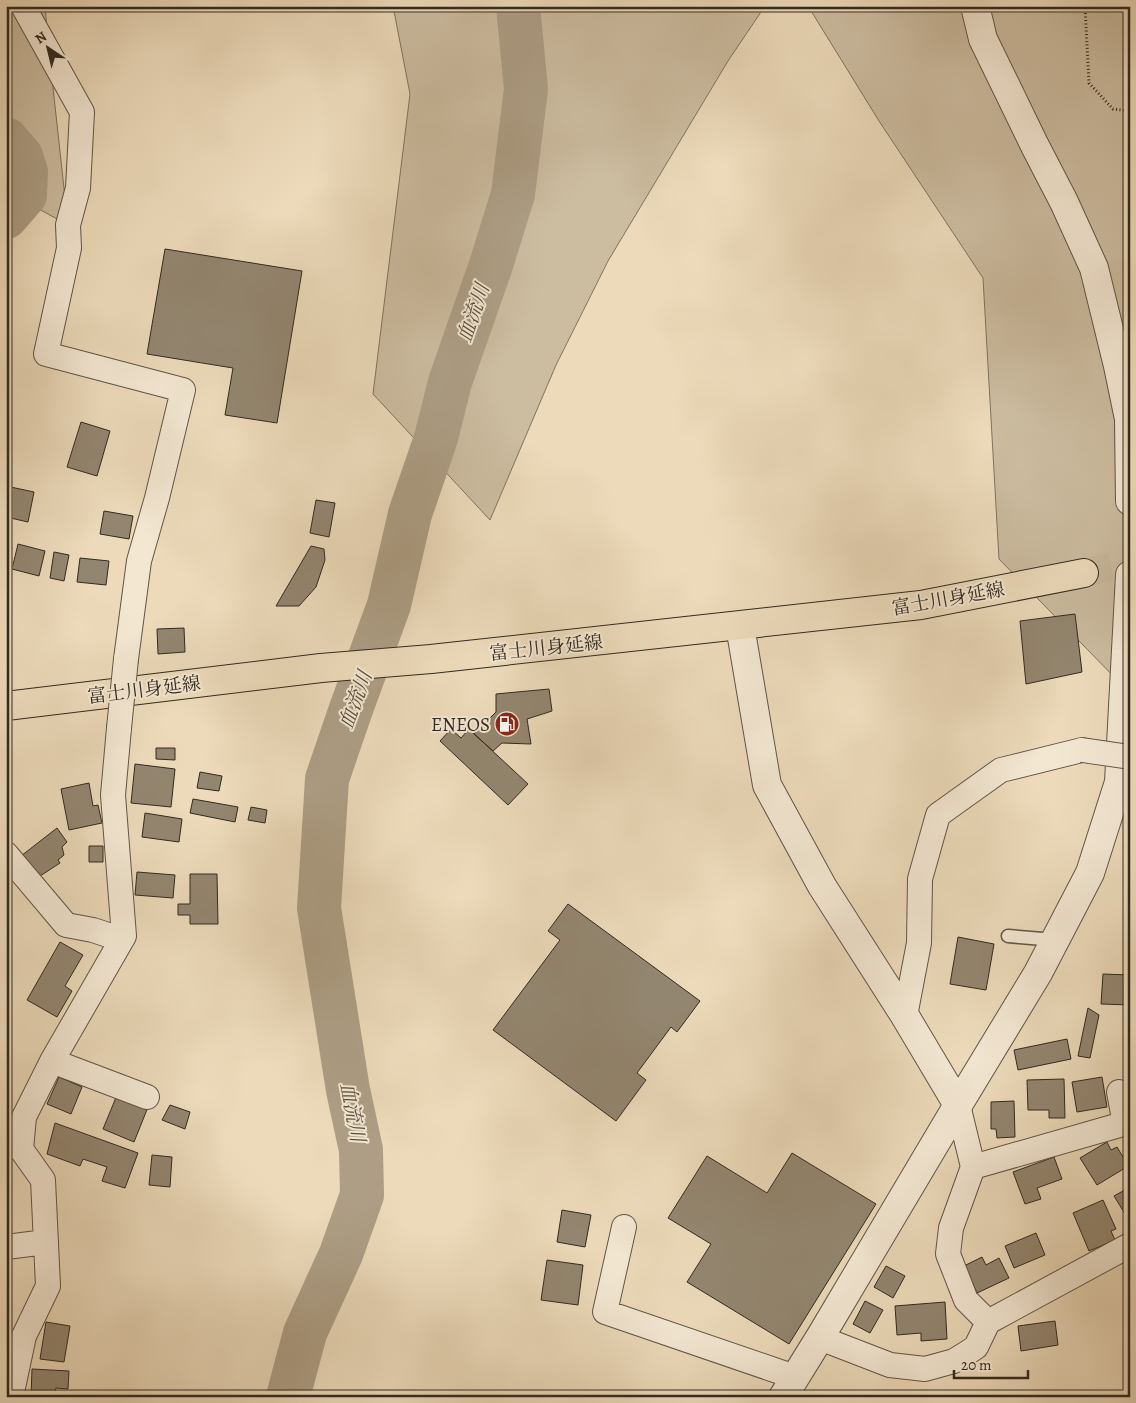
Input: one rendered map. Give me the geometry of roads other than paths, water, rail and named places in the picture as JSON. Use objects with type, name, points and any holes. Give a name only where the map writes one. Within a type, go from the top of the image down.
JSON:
[{"type":"main road","name":"富士川身延線","points":[[6,706],[321,668],[432,659],[740,626],[920,604],[1084,573]]},
{"type":"street","points":[[11,1397],[24,1336],[48,1286],[43,1180],[14,1147],[24,1117],[52,1061],[124,936],[113,794],[126,659],[138,561],[157,498],[183,390],[46,354],[69,248],[68,225],[78,188],[82,112],[23,6]]},
{"type":"street","points":[[975,6],[983,40],[1064,202],[1094,268],[1118,366],[1128,420],[1130,501]]},
{"type":"street","points":[[624,1227],[604,1312],[789,1387],[1038,973],[1090,873],[1119,782],[1130,575]]},
{"type":"street","points":[[740,626],[767,785],[822,886],[905,1016],[958,1105],[972,1167],[951,1228],[948,1254],[966,1300],[988,1322]]},
{"type":"street","points":[[905,1016],[918,943],[920,879],[938,815],[1001,770],[1082,750],[1130,757]]},
{"type":"street","points":[[6,854],[66,925],[108,935],[124,936]]},
{"type":"street","points":[[52,1061],[147,1097]]},
{"type":"street","points":[[972,1167],[1127,1123],[1119,1092]]},
{"type":"street","points":[[6,1247],[46,1242]]},
{"type":"street","points":[[820,1338],[890,1365],[925,1369],[954,1361],[976,1347],[988,1322],[1129,1246]]},
{"type":"lane","points":[[1008,936],[1056,940]]},
{"type":"waterway","name":"血流川","points":[[288,1397],[305,1333],[341,1254],[362,1195],[361,1150],[348,1090],[319,908],[327,779],[389,605],[410,514],[436,438],[450,382],[491,265],[513,194],[526,89],[518,6]]},
{"type":"waterway","points":[[6,139],[21,156],[26,172],[25,195],[6,217]]},
{"type":"tunnel","points":[[1084,573],[1130,562]]},
{"type":"place","name":"ENEOS","points":[[507,724]]}]
